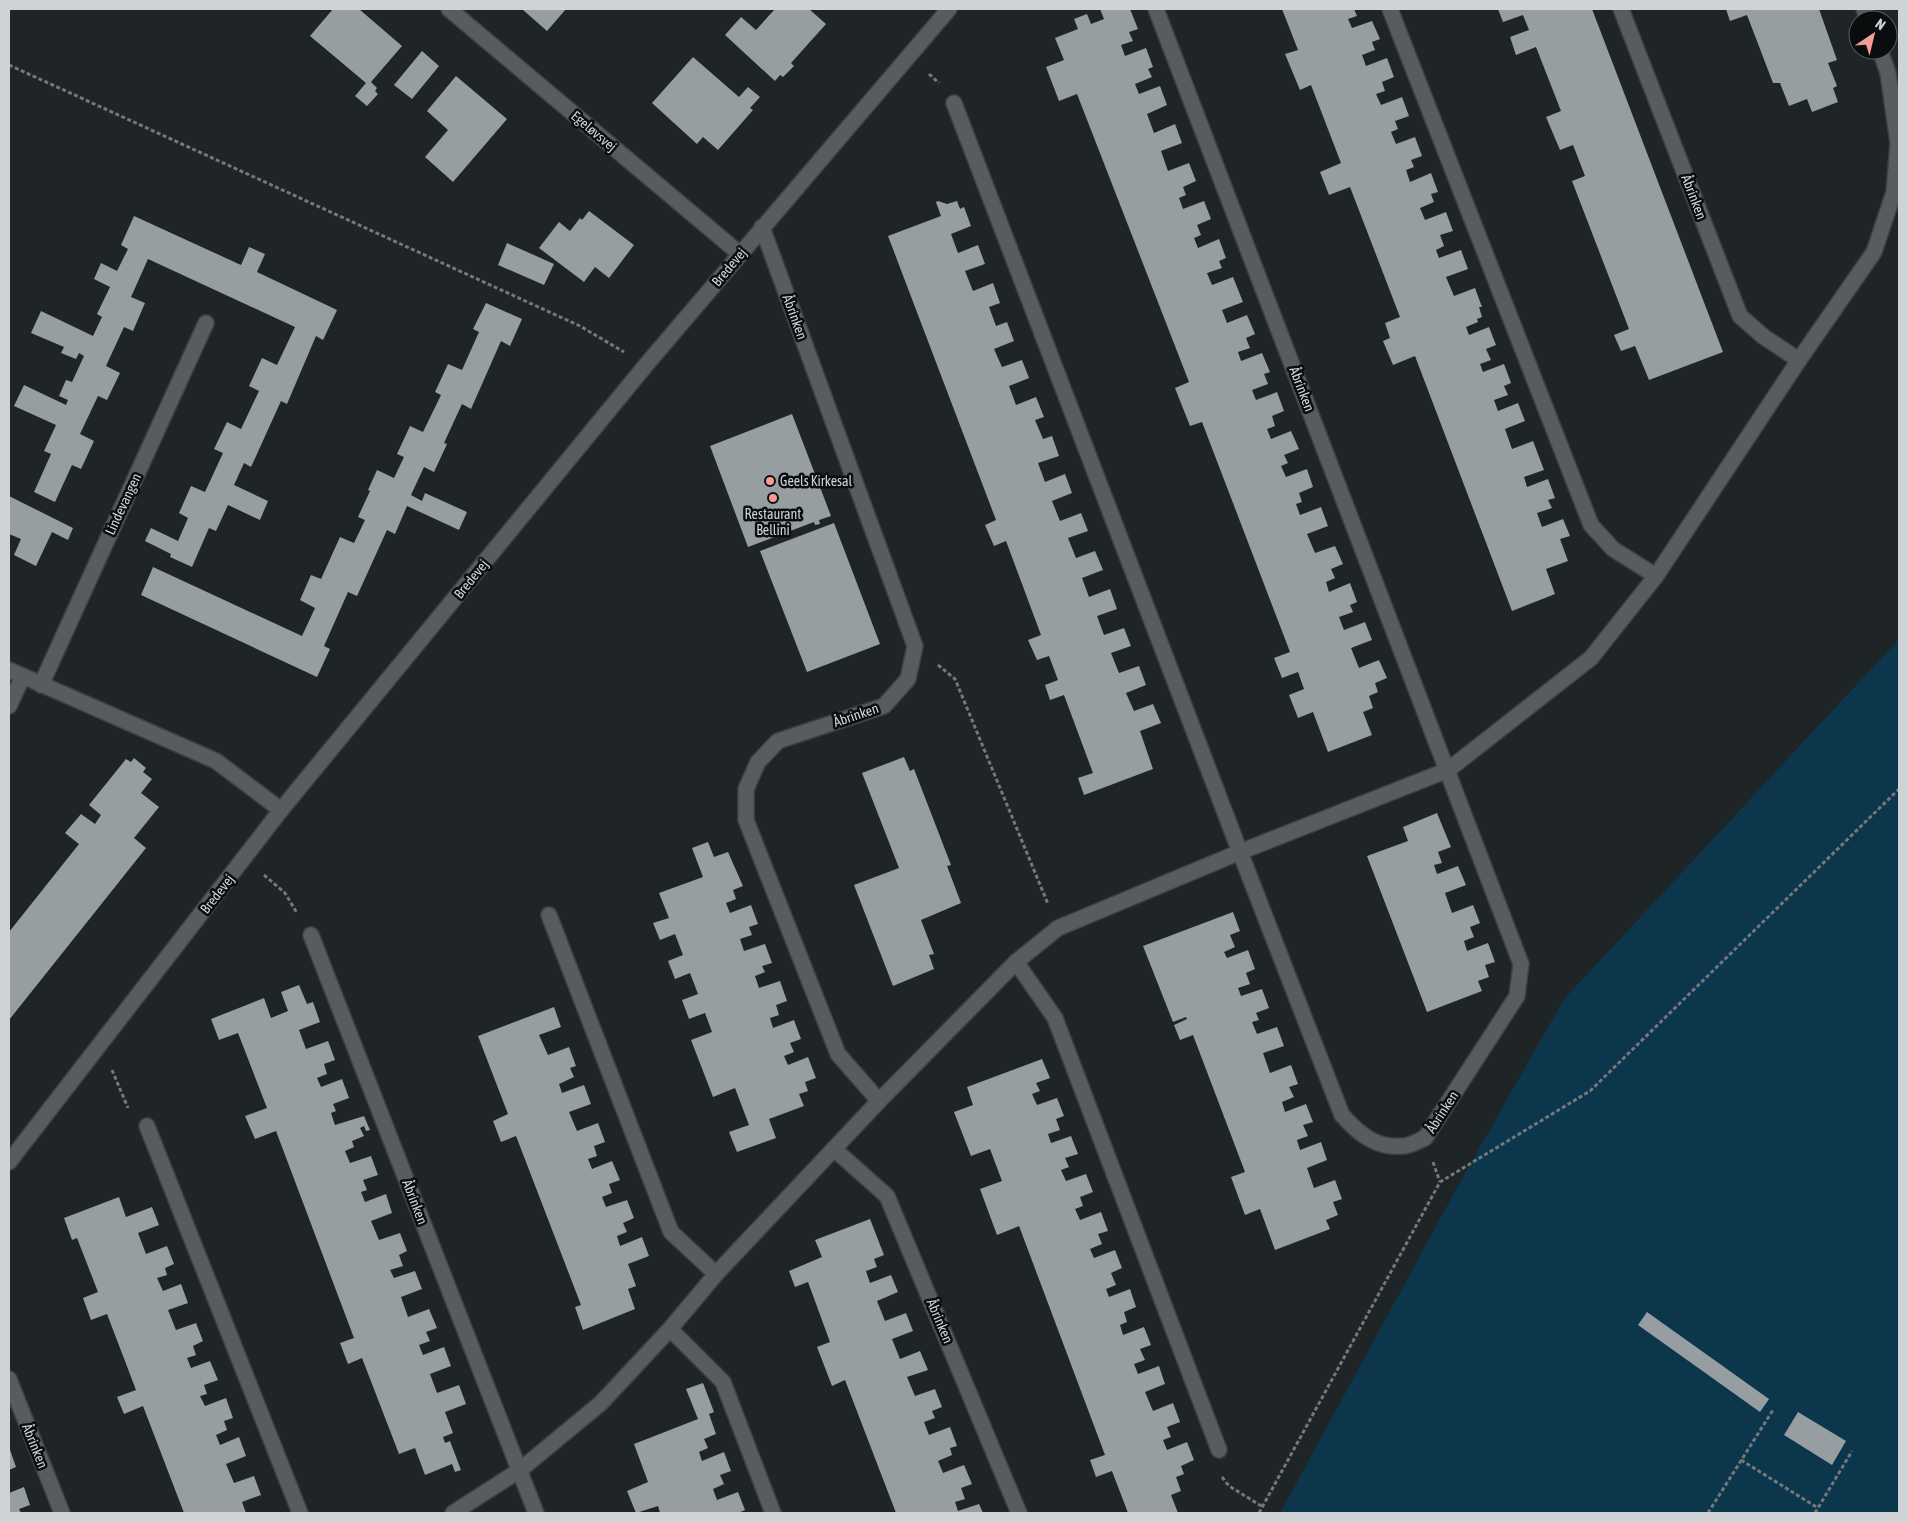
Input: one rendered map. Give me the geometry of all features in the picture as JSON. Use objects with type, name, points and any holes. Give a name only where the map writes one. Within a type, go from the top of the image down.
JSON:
[{"type":"street","name":"Egeløvsvej","points":[[449,9],[740,254]]},
{"type":"street","name":"Bredevej","points":[[9,1162],[281,810],[646,365],[949,9]]},
{"type":"street","name":"Åbrinken","points":[[954,103],[1342,1115],[1357,1131],[1379,1145],[1404,1146],[1425,1138],[1517,996],[1521,964],[1156,9]]},
{"type":"street","points":[[1390,9],[1591,525],[1613,549],[1656,576]]},
{"type":"street","name":"Åbrinken","points":[[1621,9],[1740,316],[1764,337],[1799,360]]},
{"type":"street","points":[[453,1513],[520,1470],[601,1403],[670,1330],[716,1274],[879,1101],[1016,962],[1058,928],[1240,852],[1448,770],[1591,658],[1656,576],[1799,360],[1874,252],[1894,192],[1898,142],[1888,73],[1883,60]]},
{"type":"street","name":"Åbrinken","points":[[762,227],[915,646],[908,679],[884,706],[778,741],[758,762],[746,789],[746,820],[838,1054],[879,1101]]},
{"type":"street","name":"Lindevangen","points":[[40,685],[206,323]]},
{"type":"street","points":[[9,670],[216,761],[281,810]]},
{"type":"street","points":[[9,706],[23,676]]},
{"type":"street","points":[[548,915],[671,1232],[716,1274]]},
{"type":"street","name":"Åbrinken","points":[[311,935],[536,1513]]},
{"type":"street","points":[[1016,962],[1054,1018],[1219,1450]]},
{"type":"street","points":[[147,1126],[300,1513]]},
{"type":"street","name":"Åbrinken","points":[[834,1149],[887,1196],[1019,1513]]},
{"type":"street","points":[[670,1330],[723,1382],[774,1513]]},
{"type":"street","name":"Åbrinken","points":[[9,1379],[62,1513]]},
{"type":"path","points":[[905,60],[935,78],[954,103]]},
{"type":"path","points":[[9,65],[580,326],[646,365]]},
{"type":"path","points":[[915,646],[955,679],[1058,928]]},
{"type":"path","points":[[1260,1513],[1440,1182],[1590,1090],[1899,789]]},
{"type":"path","points":[[244,858],[285,893],[311,935]]},
{"type":"path","points":[[101,1043],[128,1108],[147,1126]]},
{"type":"path","points":[[1708,1513],[1773,1410]]},
{"type":"path","points":[[1219,1450],[1211,1463],[1229,1486],[1263,1508]]},
{"type":"path","points":[[1815,1513],[1852,1451]]},
{"type":"path","points":[[1741,1460],[1818,1508]]},
{"type":"shaded area","points":[[1899,639],[1899,1513],[1280,1513],[1459,1184],[1564,999]]},
{"type":"building","points":[[333,9],[359,9],[402,46],[371,82],[377,88],[375,91],[378,94],[367,106],[355,96],[366,83],[310,36]]},
{"type":"building","points":[[522,9],[566,9],[547,31]]},
{"type":"building","points":[[775,9],[809,9],[826,24],[791,63],[794,66],[783,77],[780,75],[775,81],[725,35],[741,17],[756,30]]},
{"type":"building","points":[[1100,9],[1130,9],[1138,29],[1129,32],[1133,41],[1121,45],[1125,56],[1146,48],[1153,67],[1148,69],[1152,77],[1135,84],[1139,94],[1160,86],[1167,105],[1147,114],[1154,133],[1175,124],[1182,143],[1161,151],[1168,171],[1189,163],[1196,181],[1183,187],[1186,195],[1179,198],[1183,209],[1204,201],[1211,219],[1197,225],[1201,235],[1194,238],[1198,248],[1219,239],[1226,258],[1219,261],[1222,268],[1207,273],[1212,285],[1233,277],[1243,302],[1222,310],[1227,323],[1247,315],[1255,334],[1246,338],[1250,348],[1238,352],[1241,361],[1262,353],[1270,372],[1264,374],[1268,384],[1252,390],[1256,400],[1277,392],[1284,411],[1272,416],[1275,426],[1267,429],[1271,439],[1291,431],[1299,449],[1284,455],[1288,463],[1281,466],[1286,477],[1307,469],[1313,487],[1299,493],[1302,502],[1296,504],[1300,515],[1321,507],[1328,526],[1307,534],[1315,553],[1335,546],[1343,564],[1331,569],[1335,578],[1326,582],[1329,592],[1350,583],[1357,602],[1350,605],[1353,612],[1339,617],[1344,630],[1365,622],[1372,640],[1351,648],[1359,668],[1379,660],[1387,678],[1375,683],[1378,692],[1369,696],[1373,708],[1363,712],[1372,735],[1328,752],[1313,712],[1298,718],[1289,695],[1304,689],[1298,672],[1282,678],[1274,658],[1290,652],[1202,422],[1190,426],[1175,388],[1189,382],[1077,94],[1059,101],[1046,67],[1064,60],[1055,38],[1078,29],[1074,19],[1087,14],[1091,24],[1104,19]]},
{"type":"building","points":[[1282,9],[1354,9],[1357,16],[1348,19],[1352,28],[1372,21],[1380,39],[1372,42],[1375,50],[1362,55],[1366,66],[1387,58],[1394,77],[1382,82],[1385,91],[1376,94],[1381,105],[1402,97],[1409,116],[1395,121],[1398,129],[1391,132],[1396,144],[1415,137],[1422,156],[1411,160],[1414,167],[1406,170],[1410,182],[1431,173],[1438,192],[1431,194],[1434,202],[1420,208],[1425,220],[1446,212],[1453,231],[1440,235],[1444,246],[1436,250],[1439,258],[1461,250],[1468,269],[1446,277],[1454,296],[1475,288],[1482,307],[1479,307],[1482,317],[1477,319],[1478,322],[1466,327],[1469,335],[1489,327],[1496,345],[1486,349],[1491,360],[1480,364],[1483,372],[1504,364],[1511,383],[1504,386],[1508,395],[1494,400],[1498,411],[1518,403],[1525,421],[1505,429],[1512,449],[1533,441],[1544,470],[1524,477],[1527,487],[1548,479],[1555,498],[1548,500],[1552,508],[1537,513],[1542,527],[1563,519],[1570,536],[1560,539],[1568,561],[1546,569],[1555,594],[1512,611],[1415,356],[1393,365],[1383,341],[1390,338],[1385,323],[1400,317],[1350,187],[1329,195],[1320,172],[1341,163],[1311,85],[1300,90],[1285,54],[1298,50]]},
{"type":"building","points":[[1498,9],[1592,9],[1723,352],[1649,380],[1635,346],[1621,351],[1614,335],[1629,329],[1572,181],[1585,176],[1573,145],[1560,150],[1546,117],[1561,111],[1536,47],[1516,55],[1510,37],[1529,30],[1523,15],[1503,22]]},
{"type":"building","points":[[1726,9],[1819,9],[1837,60],[1828,63],[1837,86],[1833,88],[1838,102],[1812,112],[1807,99],[1789,106],[1780,83],[1773,83],[1747,15],[1730,21]]},
{"type":"building","points":[[422,51],[439,66],[412,99],[394,85]]},
{"type":"building","points":[[693,57],[739,97],[748,87],[760,97],[750,108],[753,110],[718,150],[703,137],[697,144],[652,103]]},
{"type":"building","points":[[456,76],[507,119],[453,182],[425,157],[448,130],[427,111]]},
{"type":"building","points":[[957,201],[960,209],[964,207],[971,226],[951,234],[958,253],[978,245],[985,264],[965,271],[973,291],[993,283],[1000,303],[989,307],[996,326],[1007,322],[1014,341],[994,349],[1002,367],[1022,360],[1029,378],[1009,386],[1016,405],[1036,397],[1044,417],[1035,420],[1043,439],[1052,436],[1059,456],[1038,463],[1045,482],[1065,474],[1072,493],[1052,501],[1060,521],[1081,513],[1088,531],[1068,538],[1076,558],[1095,551],[1103,570],[1082,578],[1089,597],[1110,589],[1117,609],[1097,616],[1104,635],[1124,628],[1131,646],[1111,653],[1119,673],[1139,666],[1146,685],[1126,693],[1134,711],[1153,704],[1161,723],[1140,731],[1153,769],[1084,795],[1078,778],[1093,773],[1064,695],[1050,700],[1045,685],[1058,680],[1049,656],[1037,660],[1028,640],[1041,635],[1006,541],[994,546],[985,525],[996,520],[888,236],[941,216],[936,202],[947,204]]},
{"type":"building","points":[[589,211],[634,245],[609,278],[595,267],[584,282],[539,248],[559,222],[570,231],[580,218],[582,220]]},
{"type":"building","points":[[134,216],[241,265],[249,247],[265,254],[257,272],[337,310],[323,340],[316,336],[287,404],[281,401],[251,467],[244,463],[234,485],[268,501],[260,520],[228,505],[216,531],[209,528],[192,567],[170,557],[171,554],[145,541],[151,528],[178,541],[188,518],[179,513],[191,486],[205,492],[223,453],[214,449],[227,422],[241,429],[259,391],[249,386],[262,358],[277,365],[295,327],[148,259],[131,297],[145,303],[133,331],[124,327],[106,366],[120,373],[107,400],[98,396],[80,434],[94,441],[81,469],[72,465],[55,502],[34,492],[51,454],[44,451],[56,425],[14,406],[24,385],[66,405],[68,400],[59,396],[66,380],[72,382],[84,356],[79,353],[76,359],[61,353],[64,347],[31,333],[41,311],[93,336],[102,317],[97,314],[110,287],[94,279],[101,263],[117,271],[128,249],[121,245]]},
{"type":"building","points":[[507,243],[554,264],[544,285],[498,265]]},
{"type":"building","points":[[486,303],[522,319],[510,346],[501,341],[471,409],[462,404],[444,443],[447,444],[434,472],[424,467],[411,495],[422,501],[425,493],[467,512],[459,530],[407,506],[395,534],[387,530],[357,596],[348,592],[324,646],[330,649],[317,677],[141,595],[153,567],[302,636],[315,608],[300,600],[311,575],[321,579],[340,537],[354,543],[365,520],[358,517],[377,470],[394,478],[404,457],[397,454],[410,426],[423,432],[441,395],[435,392],[448,364],[462,370],[479,332],[473,329]]},
{"type":"building","name":"Geels Kirkesal","points":[[792,414],[831,516],[819,520],[820,524],[815,525],[814,522],[748,547],[710,446]]},
{"type":"building","points":[[9,496],[73,528],[68,540],[52,532],[36,566],[14,555],[21,539],[9,534]]},
{"type":"building","points":[[834,523],[880,644],[807,672],[760,551]]},
{"type":"building","points":[[904,757],[910,771],[914,769],[951,865],[947,866],[961,903],[921,920],[934,954],[929,955],[934,969],[893,986],[854,885],[899,868],[862,773]]},
{"type":"building","points":[[134,758],[146,768],[143,772],[152,779],[141,793],[159,807],[134,838],[146,848],[9,1020],[9,932],[79,844],[65,833],[81,814],[95,824],[101,815],[89,805],[126,759],[131,762]]},
{"type":"building","points":[[1437,813],[1451,847],[1438,852],[1442,863],[1434,865],[1437,874],[1458,866],[1466,885],[1445,893],[1452,913],[1473,905],[1480,923],[1470,927],[1474,937],[1464,941],[1467,951],[1488,943],[1495,962],[1485,965],[1489,977],[1478,981],[1482,991],[1427,1012],[1367,856],[1408,841],[1403,827]]},
{"type":"building","points":[[708,842],[714,857],[728,852],[743,886],[733,890],[736,899],[726,903],[730,913],[751,905],[758,924],[749,927],[752,935],[740,939],[744,951],[765,944],[772,963],[762,966],[765,972],[755,976],[759,988],[780,981],[787,1001],[776,1005],[779,1015],[770,1018],[773,1028],[794,1020],[801,1039],[790,1043],[794,1052],[784,1056],[788,1065],[808,1057],[816,1078],[805,1082],[808,1091],[799,1094],[804,1106],[769,1119],[776,1138],[737,1152],[729,1132],[749,1125],[735,1088],[713,1097],[691,1040],[712,1032],[705,1013],[689,1019],[682,1000],[698,994],[690,973],[675,979],[668,961],[683,955],[675,934],[660,940],[653,923],[669,918],[659,893],[703,877],[692,848]]},
{"type":"building","points":[[1233,912],[1240,931],[1230,935],[1235,947],[1224,952],[1227,958],[1248,950],[1255,969],[1246,973],[1250,984],[1238,988],[1241,996],[1262,989],[1269,1008],[1256,1013],[1259,1020],[1252,1022],[1257,1034],[1277,1027],[1284,1046],[1263,1053],[1270,1073],[1291,1065],[1298,1084],[1289,1087],[1294,1097],[1282,1102],[1285,1112],[1306,1104],[1313,1122],[1303,1125],[1308,1136],[1297,1140],[1300,1150],[1321,1142],[1327,1160],[1307,1168],[1314,1188],[1335,1180],[1342,1199],[1333,1202],[1338,1215],[1326,1220],[1330,1229],[1275,1250],[1260,1209],[1245,1215],[1231,1177],[1245,1172],[1193,1035],[1180,1040],[1174,1025],[1187,1019],[1186,1017],[1173,1022],[1143,946]]},
{"type":"building","points":[[299,985],[307,1004],[313,1002],[320,1022],[299,1030],[306,1049],[328,1041],[335,1060],[324,1064],[327,1074],[317,1078],[321,1087],[342,1079],[349,1098],[333,1104],[336,1111],[331,1113],[335,1125],[364,1116],[370,1130],[366,1131],[364,1126],[360,1128],[364,1136],[352,1141],[354,1147],[345,1151],[350,1163],[371,1156],[378,1175],[363,1180],[367,1190],[361,1192],[365,1202],[386,1194],[392,1213],[371,1221],[379,1240],[400,1233],[407,1251],[399,1255],[403,1266],[390,1270],[394,1278],[415,1271],[422,1289],[401,1297],[408,1317],[429,1309],[437,1328],[426,1332],[430,1341],[419,1345],[423,1355],[444,1347],[451,1366],[430,1374],[437,1393],[459,1385],[466,1404],[445,1412],[453,1433],[443,1437],[445,1443],[450,1441],[461,1470],[455,1472],[452,1464],[425,1475],[415,1448],[399,1454],[362,1358],[348,1364],[340,1343],[354,1338],[276,1131],[255,1139],[245,1116],[267,1108],[238,1033],[219,1040],[211,1019],[264,998],[271,1018],[288,1011],[281,992]]},
{"type":"building","points":[[554,1007],[561,1027],[539,1035],[548,1055],[569,1047],[576,1066],[570,1068],[574,1077],[559,1084],[562,1093],[584,1085],[591,1104],[569,1112],[577,1131],[598,1123],[605,1142],[594,1146],[597,1156],[588,1159],[592,1169],[612,1161],[620,1180],[609,1184],[612,1193],[602,1197],[606,1207],[627,1200],[634,1218],[623,1223],[627,1232],[617,1236],[620,1246],[642,1237],[649,1256],[628,1264],[636,1286],[628,1289],[635,1309],[583,1330],[575,1307],[581,1305],[516,1136],[501,1142],[493,1121],[508,1114],[478,1036]]},
{"type":"building","points":[[1042,1059],[1050,1078],[1036,1083],[1040,1091],[1032,1094],[1037,1105],[1057,1098],[1064,1116],[1056,1119],[1060,1130],[1048,1134],[1051,1143],[1071,1136],[1078,1154],[1065,1158],[1069,1167],[1061,1170],[1066,1181],[1086,1174],[1093,1192],[1080,1197],[1083,1206],[1075,1209],[1080,1220],[1101,1212],[1108,1231],[1098,1234],[1102,1244],[1090,1249],[1094,1258],[1115,1250],[1122,1268],[1111,1273],[1116,1285],[1106,1289],[1109,1297],[1130,1289],[1136,1307],[1124,1312],[1127,1322],[1120,1325],[1123,1335],[1144,1327],[1151,1345],[1140,1349],[1145,1360],[1134,1364],[1138,1374],[1159,1366],[1165,1384],[1145,1392],[1153,1411],[1173,1403],[1180,1422],[1167,1427],[1171,1437],[1163,1440],[1167,1450],[1187,1442],[1194,1460],[1181,1466],[1184,1474],[1176,1477],[1181,1491],[1171,1495],[1178,1513],[1128,1513],[1112,1471],[1096,1477],[1090,1460],[1105,1455],[1019,1226],[997,1235],[980,1189],[1002,1181],[990,1149],[971,1156],[954,1112],[973,1105],[967,1087]]},
{"type":"building","points":[[119,1197],[126,1217],[152,1207],[159,1225],[138,1233],[146,1254],[167,1246],[174,1264],[165,1268],[167,1275],[157,1278],[163,1291],[181,1284],[188,1303],[168,1310],[176,1330],[196,1323],[203,1341],[193,1346],[196,1355],[187,1358],[191,1368],[210,1361],[218,1380],[204,1385],[207,1394],[200,1396],[205,1406],[226,1398],[233,1418],[224,1421],[227,1430],[216,1435],[220,1445],[239,1437],[246,1456],[226,1464],[234,1483],[254,1476],[261,1495],[242,1502],[246,1513],[184,1513],[143,1406],[124,1414],[117,1397],[136,1390],[107,1314],[91,1320],[83,1298],[98,1292],[77,1238],[72,1240],[64,1218]]},
{"type":"building","points":[[870,1219],[884,1255],[874,1259],[877,1267],[866,1271],[870,1283],[891,1275],[898,1292],[877,1301],[885,1321],[906,1313],[913,1331],[892,1339],[900,1359],[920,1351],[928,1370],[907,1377],[915,1396],[935,1389],[942,1407],[932,1411],[935,1418],[924,1422],[929,1435],[950,1427],[957,1446],[950,1448],[952,1455],[938,1461],[943,1473],[964,1465],[972,1484],[961,1488],[965,1499],[955,1502],[958,1511],[979,1504],[983,1513],[896,1513],[845,1380],[832,1386],[817,1347],[830,1342],[808,1282],[795,1287],[789,1271],[822,1257],[815,1240]]},
{"type":"building","points":[[1647,1312],[1769,1399],[1760,1412],[1638,1325]]},
{"type":"building","points":[[703,1383],[714,1412],[709,1414],[716,1434],[704,1439],[708,1448],[699,1452],[702,1461],[724,1452],[731,1471],[720,1475],[724,1484],[713,1489],[717,1500],[738,1492],[745,1510],[738,1513],[660,1513],[658,1506],[636,1513],[627,1491],[648,1482],[634,1444],[698,1419],[686,1389]]},
{"type":"building","points":[[1798,1412],[1846,1441],[1832,1465],[1784,1435]]},
{"type":"building","points":[[9,1447],[16,1467],[9,1470]]},
{"type":"building","points":[[24,1487],[30,1505],[19,1509],[21,1513],[9,1513],[9,1493]]},
{"type":"place","name":"Geels Kirkesal","points":[[770,481]]},
{"type":"place","name":"Restaurant Bellini","points":[[773,498]]}]
